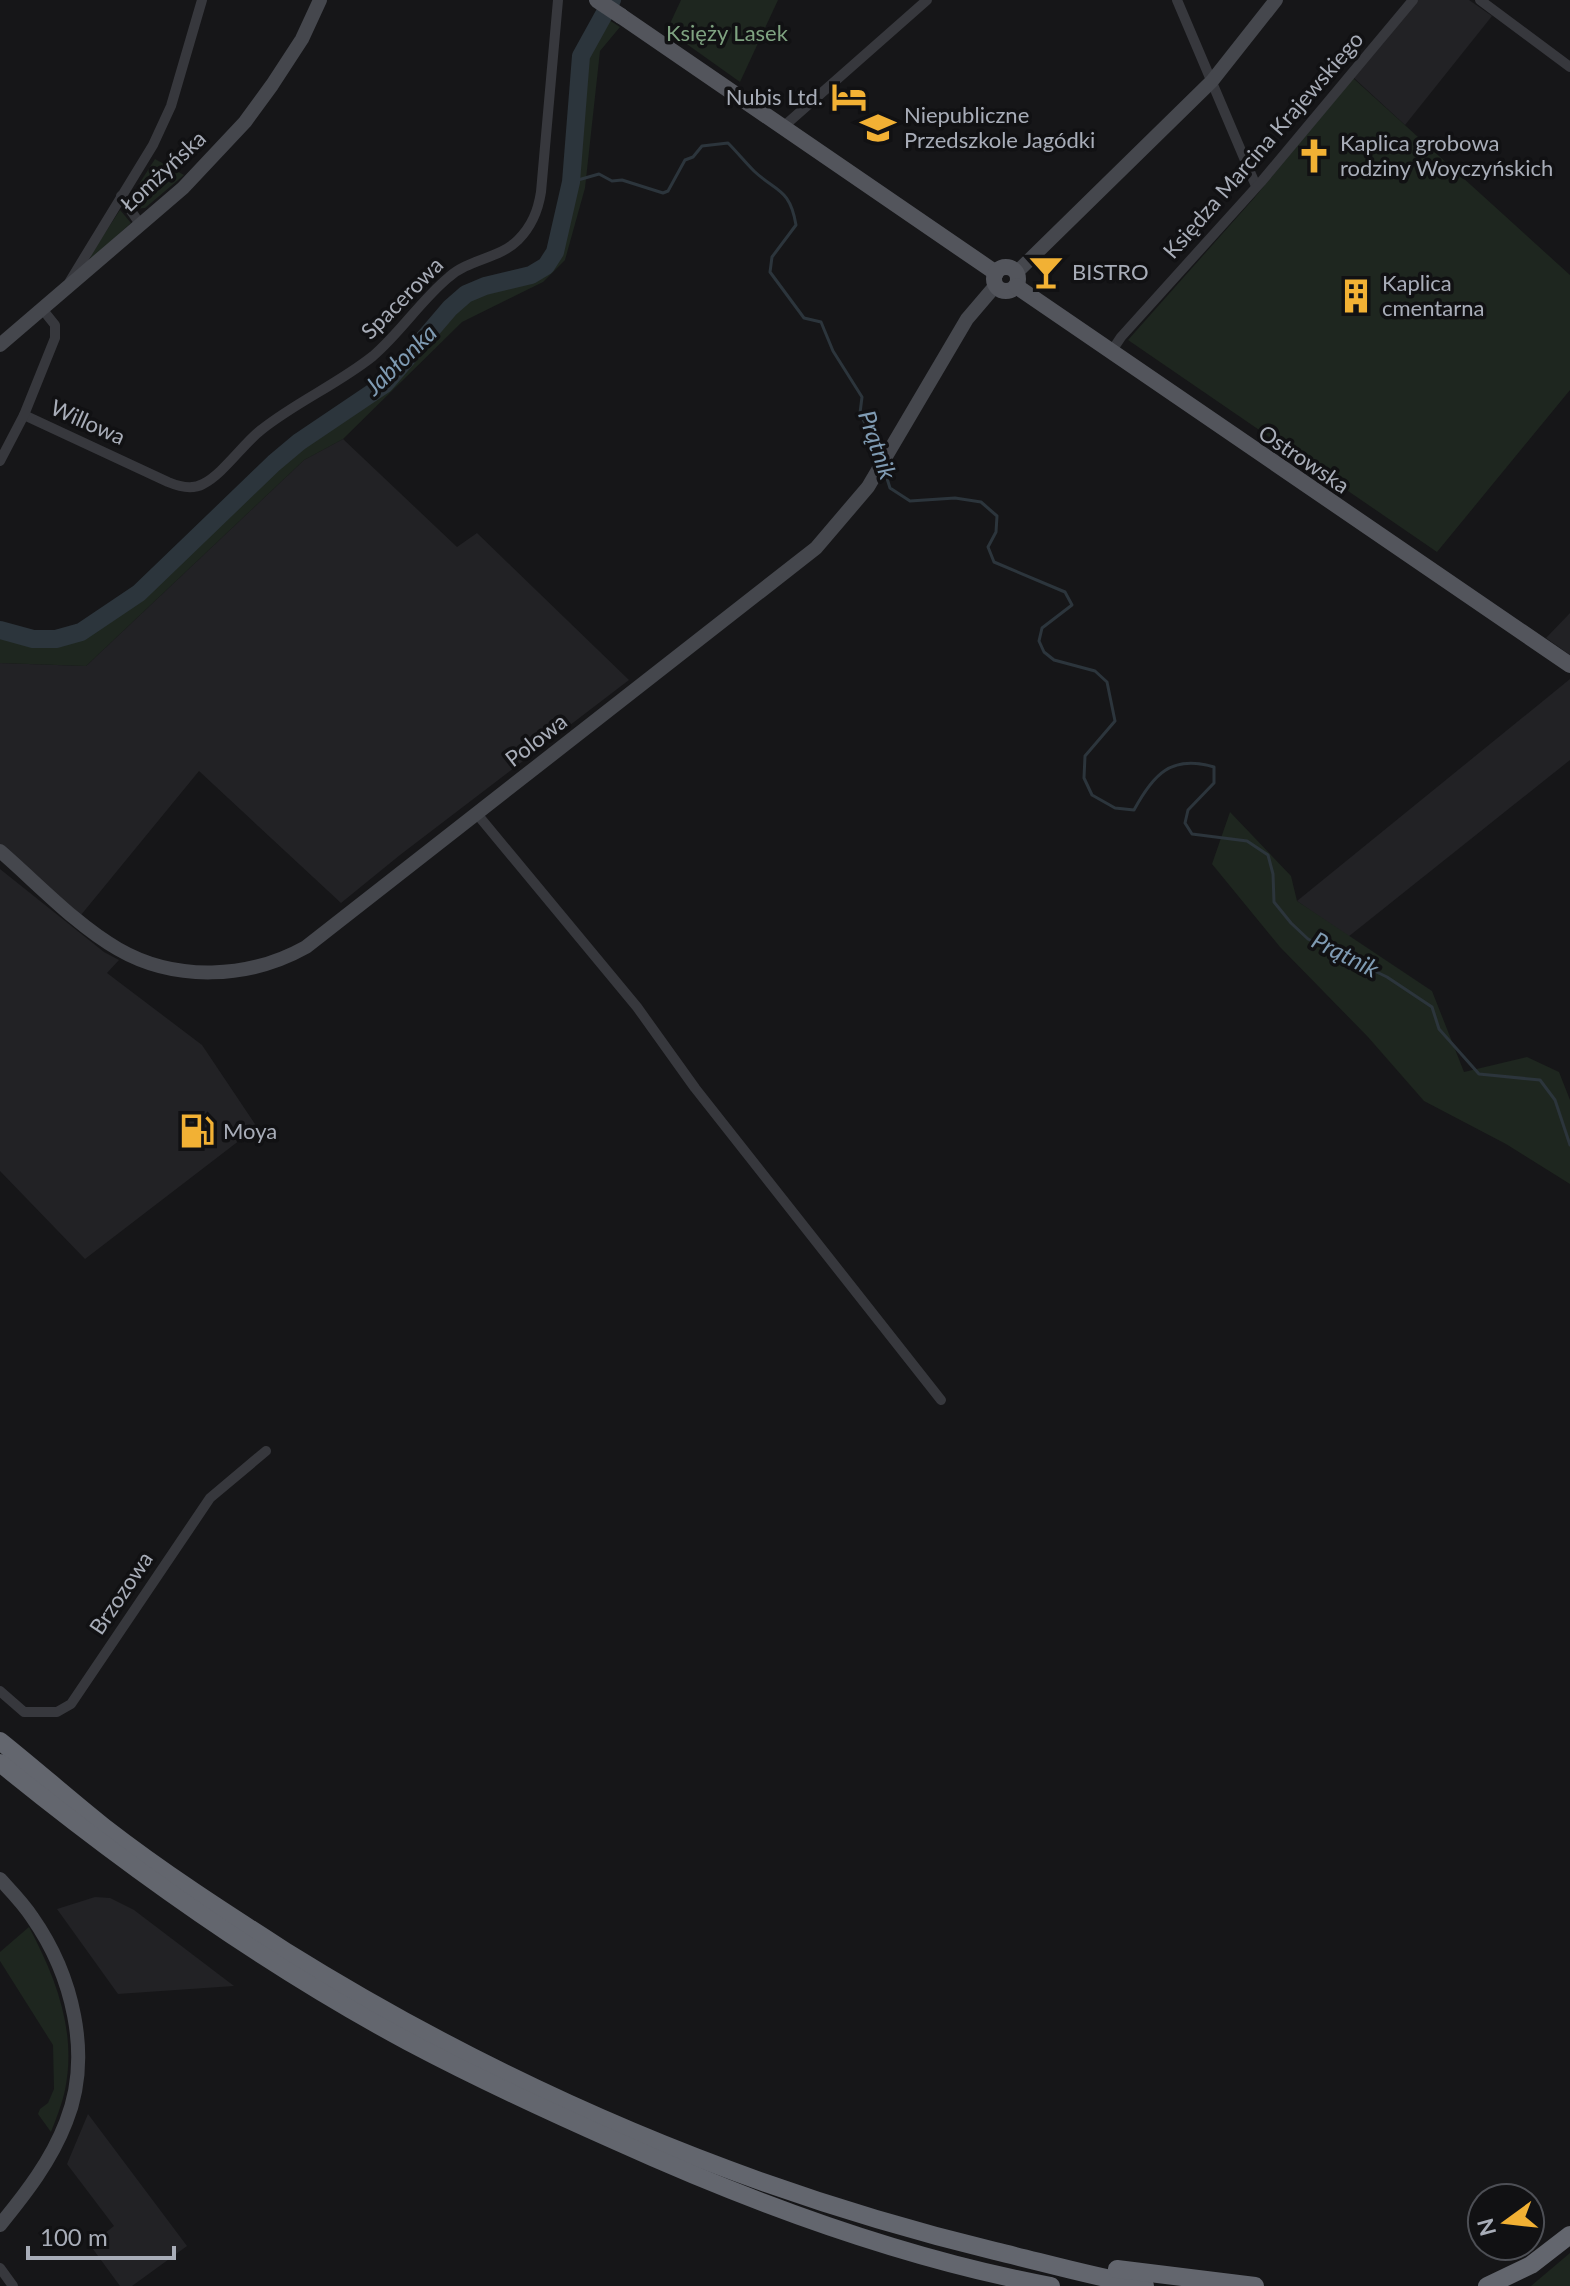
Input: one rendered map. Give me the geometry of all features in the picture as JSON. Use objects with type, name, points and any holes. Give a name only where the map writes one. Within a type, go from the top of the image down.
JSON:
[{"type":"highway","points":[[0,1741],[105,1828],[236,1920],[337,1983],[516,2080],[689,2156],[752,2179],[915,2231],[1086,2276],[1145,2286]]},
{"type":"highway","points":[[0,1763],[91,1837],[232,1936],[407,2041],[507,2092],[693,2176],[796,2216],[1027,2283],[1051,2286]]},
{"type":"highway","points":[[1487,2286],[1531,2265],[1570,2235]]},
{"type":"highway","points":[[1019,2257],[1255,2286]]},
{"type":"main road","points":[[597,0],[783,127],[996,279],[1007,291],[1016,280]]},
{"type":"main road","name":"Ostrowska","points":[[1016,280],[1111,352],[1570,665]]},
{"type":"street","points":[[63,293],[153,145],[171,106],[202,0]]},
{"type":"street","name":"Łomżyńska","points":[[0,345],[183,188],[245,122],[302,39],[320,0]]},
{"type":"street","name":"Spacerowa","points":[[199,486],[278,416],[376,353],[454,273],[513,246],[529,229],[539,206],[541,192],[558,0]]},
{"type":"street","points":[[783,127],[927,0]]},
{"type":"street","points":[[1177,0],[1256,186]]},
{"type":"street","points":[[1016,280],[1212,81],[1276,0]]},
{"type":"street","name":"Księdza Marcina Krajewskiego","points":[[1111,352],[1413,0]]},
{"type":"street","points":[[1480,0],[1570,67]]},
{"type":"street","points":[[121,196],[140,224]]},
{"type":"street","name":"Polowa","points":[[0,851],[116,948],[164,967],[227,972],[256,967],[306,947],[816,548],[877,471],[962,327],[996,279]]},
{"type":"street","name":"Willowa","points":[[43,310],[56,331],[24,415],[168,482],[199,486]]},
{"type":"street","points":[[2,455],[24,415]]},
{"type":"street","points":[[477,814],[637,1007],[704,1099],[941,1400]]},
{"type":"street","name":"Brzozowa","points":[[0,1691],[24,1712],[57,1712],[71,1704],[210,1498],[266,1451]]},
{"type":"street","points":[[0,1879],[32,1916],[58,1961],[71,2000],[77,2035],[76,2084],[68,2119],[33,2184],[0,2225]]},
{"type":"street","points":[[0,2268],[13,2286]]},
{"type":"shaded area","points":[[1413,0],[1469,0],[1492,16],[1405,125],[1354,78]]},
{"type":"shaded area","points":[[343,439],[457,547],[477,533],[629,680],[341,903],[199,771],[81,915],[0,847],[0,663],[86,666],[304,460]]},
{"type":"shaded area","points":[[1570,613],[1570,655],[1546,638]]},
{"type":"shaded area","points":[[1570,679],[1570,760],[1348,937],[1297,901]]},
{"type":"shaded area","points":[[0,869],[104,952],[119,960],[107,973],[202,1045],[257,1127],[85,1259],[0,1171]]},
{"type":"shaded area","points":[[95,1897],[110,1898],[134,1910],[234,1986],[118,1994],[57,1909]]},
{"type":"shaded area","points":[[88,2114],[187,2246],[132,2286],[120,2286],[90,2245],[114,2226],[67,2164]]},
{"type":"green space","name":"Księży Lasek","points":[[681,0],[778,0],[740,82],[667,30]]},
{"type":"green space","points":[[606,18],[620,27],[600,51],[585,188],[565,260],[543,282],[462,322],[343,439],[304,460],[86,666],[0,663],[0,638],[48,648],[75,642],[123,613],[293,452],[350,418],[386,389],[463,305],[486,292],[535,279],[547,270],[556,256],[576,191],[588,55]]},
{"type":"green space","points":[[1353,78],[1570,275],[1570,390],[1437,552],[1128,340],[1255,197]]},
{"type":"green space","points":[[155,159],[184,175],[145,208],[136,209],[134,192]]},
{"type":"green space","points":[[120,210],[131,223],[90,260],[91,254]]},
{"type":"green space","points":[[1230,812],[1291,876],[1297,901],[1432,991],[1464,1072],[1527,1057],[1559,1072],[1570,1100],[1570,1184],[1506,1144],[1424,1101],[1368,1037],[1280,947],[1212,864]]},
{"type":"green space","points":[[29,1927],[48,1966],[66,2026],[68,2068],[65,2090],[51,2132],[38,2114],[48,2103],[54,2089],[53,2045],[0,1961],[0,1952]]},
{"type":"green space","points":[[1570,2253],[1570,2286],[1531,2286]]},
{"type":"waterway","name":"Jabłonka","points":[[0,630],[33,639],[56,639],[81,632],[139,593],[299,442],[385,384],[450,308],[466,294],[531,275],[546,266],[555,252],[571,182],[581,56],[612,0]]},
{"type":"waterway","name":"Prątnik","points":[[571,182],[599,174],[612,181],[622,180],[663,193],[668,191],[685,160],[693,157],[702,146],[728,143],[790,204],[796,225],[772,257],[770,272],[804,318],[821,322],[833,351],[862,397],[860,413],[880,454]]},
{"type":"waterway","name":"Prątnik","points":[[884,469],[890,488],[910,501],[955,498],[981,502],[997,516],[996,532],[988,547],[994,562],[1065,592],[1072,605],[1042,628],[1039,641],[1044,652],[1054,660],[1095,671],[1107,682],[1115,721],[1085,756],[1084,778],[1092,795],[1115,808],[1134,810],[1148,787],[1165,770],[1186,763],[1214,767],[1214,783],[1188,810],[1185,823],[1192,834],[1247,841],[1268,855],[1273,874],[1274,902],[1291,923],[1308,939],[1387,977],[1432,1007],[1439,1029],[1479,1074],[1540,1080],[1555,1100],[1570,1145]]},
{"type":"place","name":"Nubis Ltd.","points":[[849,97]]},
{"type":"place","name":"Niepubliczne Przedszkole Jagódki","points":[[878,128]]},
{"type":"place","name":"Kaplica grobowa rodziny Woyczyńskich","points":[[1314,156]]},
{"type":"place","name":"BISTRO","points":[[1046,272]]},
{"type":"place","name":"Kaplica cmentarna","points":[[1356,296]]},
{"type":"place","name":"Moya","points":[[197,1131]]}]
